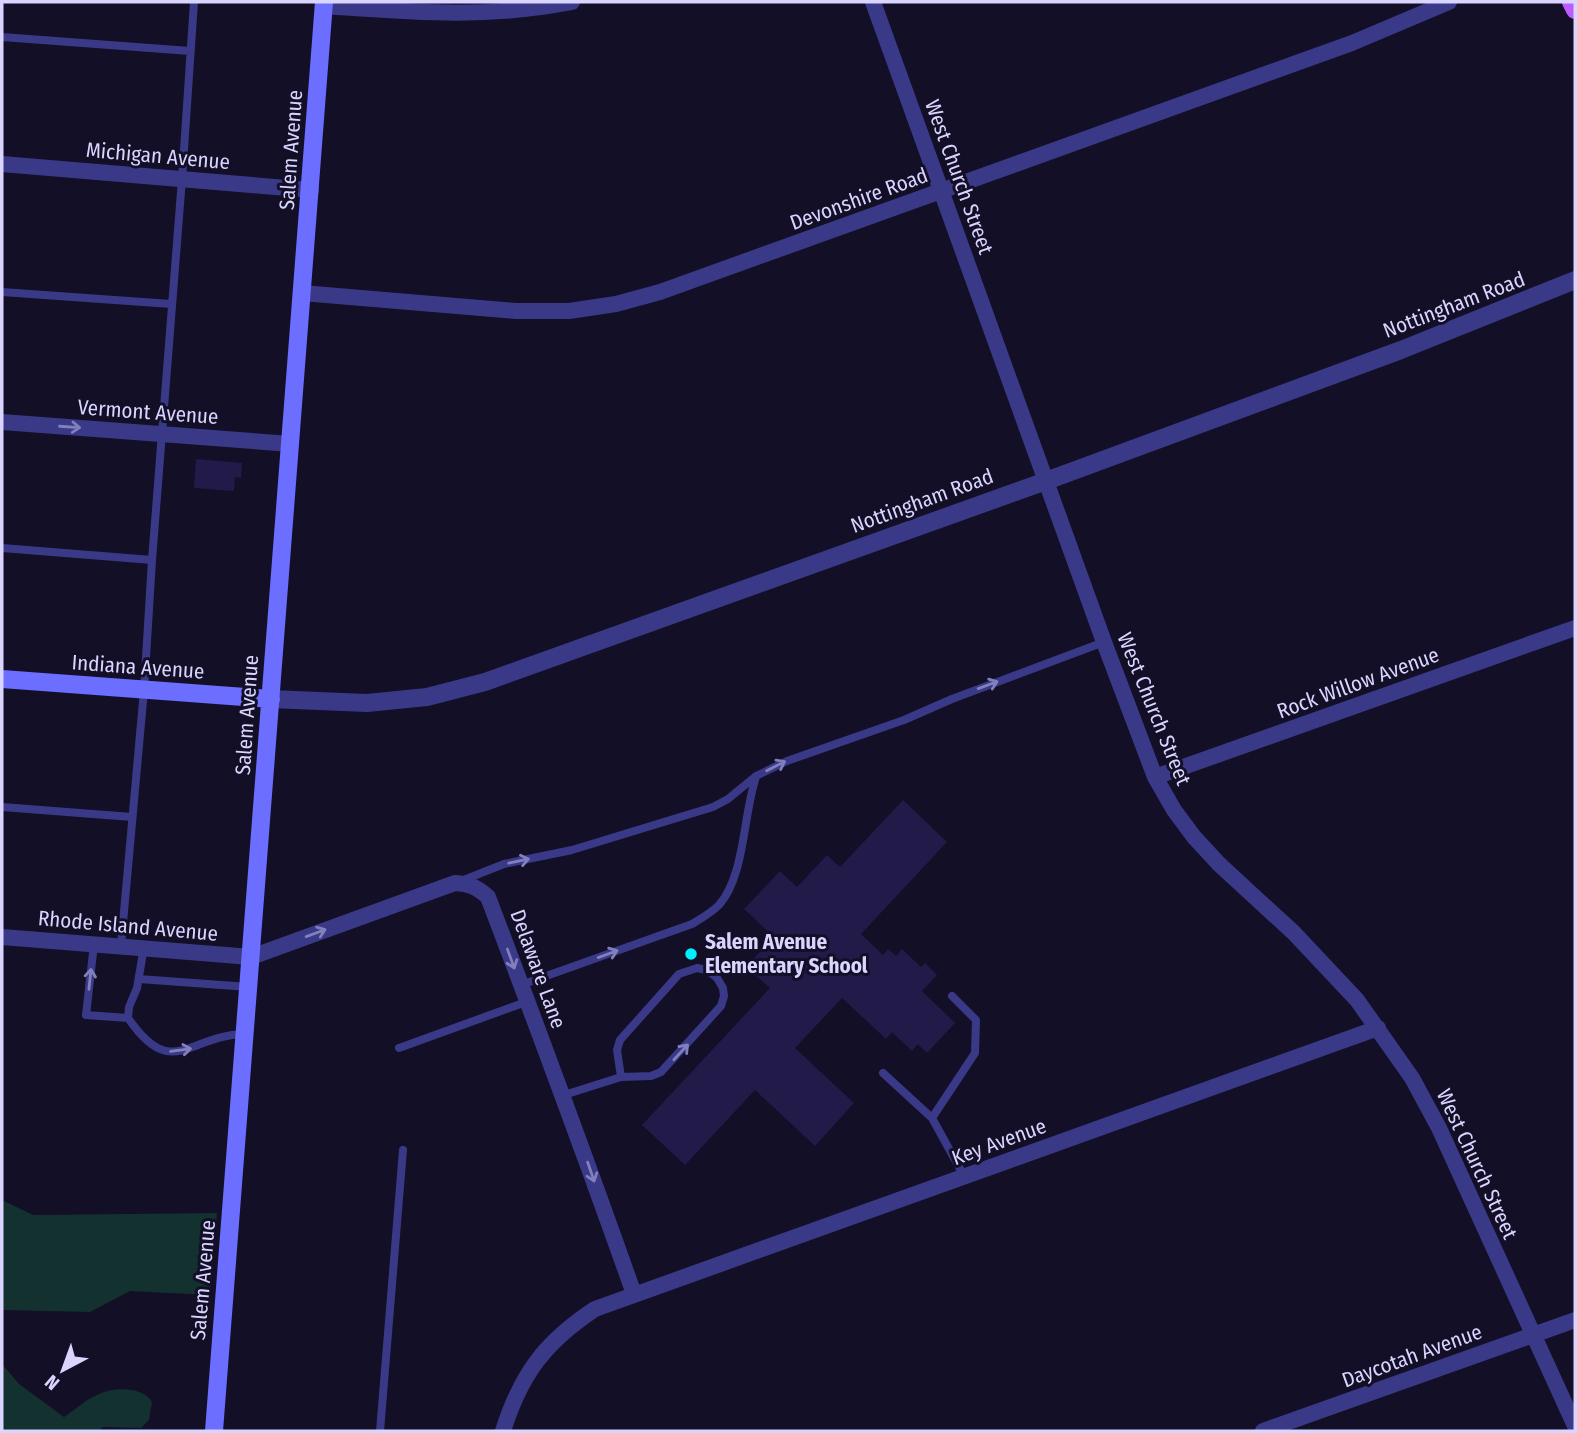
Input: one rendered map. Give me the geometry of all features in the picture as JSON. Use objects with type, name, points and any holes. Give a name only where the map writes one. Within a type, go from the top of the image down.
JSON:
[{"type":"main road","points":[[1571,2],[1575,10]]},
{"type":"main road","name":"Salem Avenue","points":[[214,1431],[324,4]]},
{"type":"main road","name":"Indiana Avenue","points":[[2,679],[271,699]]},
{"type":"street","points":[[324,4],[441,14],[488,13],[572,2]]},
{"type":"street","name":"West Church Street","points":[[873,2],[1155,777],[1194,837],[1328,967],[1378,1028],[1412,1078],[1439,1128],[1575,1426]]},
{"type":"street","name":"Devonshire Road","points":[[302,293],[516,311],[581,310],[615,304],[660,292],[942,192],[1352,43],[1449,2]]},
{"type":"street","name":"Michigan Avenue","points":[[2,164],[311,190]]},
{"type":"street","name":"Nottingham Road","points":[[271,699],[367,703],[427,697],[485,682],[1046,481],[1401,350],[1575,280]]},
{"type":"street","name":"Vermont Avenue","points":[[2,422],[291,444]]},
{"type":"street","name":"Rock Willow Avenue","points":[[1155,777],[1575,628]]},
{"type":"street","points":[[251,957],[455,883]]},
{"type":"street","name":"Delaware Lane","points":[[455,883],[470,884],[488,897],[526,1002],[564,1095],[634,1294]]},
{"type":"street","name":"Rhode Island Avenue","points":[[2,937],[251,957]]},
{"type":"street","name":"Key Avenue","points":[[503,1431],[517,1392],[532,1366],[551,1342],[595,1309],[1378,1028]]},
{"type":"street","name":"Daycotah Avenue","points":[[1263,1431],[1575,1320]]},
{"type":"lane","points":[[121,945],[144,690],[194,2]]},
{"type":"lane","points":[[2,37],[190,51]]},
{"type":"lane","points":[[2,292],[171,304]]},
{"type":"lane","points":[[2,548],[152,560]]},
{"type":"lane","points":[[455,883],[504,864],[572,850],[713,807],[728,799],[756,776],[787,761],[904,720],[952,699],[1104,642]]},
{"type":"lane","points":[[521,985],[692,924],[720,905],[738,867],[749,799],[756,776]]},
{"type":"lane","points":[[2,807],[132,817]]},
{"type":"lane","points":[[94,943],[86,1015],[128,1018]]},
{"type":"lane","points":[[144,947],[139,979],[128,1018],[151,1046],[166,1052],[192,1049],[228,1034],[246,1034]]},
{"type":"lane","points":[[564,1095],[621,1077],[651,1076],[668,1066],[721,1006],[723,988],[717,978],[697,968],[680,974],[620,1040],[617,1050],[621,1077]]},
{"type":"lane","points":[[139,979],[249,987]]},
{"type":"lane","points":[[932,1118],[975,1053],[976,1020],[952,996]]},
{"type":"lane","points":[[399,1048],[526,1002]]},
{"type":"lane","points":[[883,1073],[932,1118],[964,1176]]},
{"type":"lane","points":[[380,1431],[403,1150]]},
{"type":"green space","points":[[2,1200],[33,1215],[217,1213],[210,1295],[130,1291],[90,1312],[2,1310]]},
{"type":"green space","points":[[2,1364],[19,1384],[64,1417],[97,1395],[111,1390],[127,1390],[141,1393],[152,1402],[149,1420],[141,1428],[2,1431]]},
{"type":"building","points":[[196,459],[242,463],[241,478],[235,477],[234,491],[194,488]]},
{"type":"building","points":[[903,800],[947,842],[861,934],[883,955],[888,949],[896,956],[902,949],[921,967],[925,963],[937,975],[922,991],[955,1023],[927,1053],[918,1044],[912,1051],[892,1032],[886,1039],[842,998],[795,1048],[854,1103],[815,1146],[755,1090],[685,1165],[642,1125],[770,988],[746,967],[774,937],[744,909],[780,871],[797,887],[827,855],[840,867]]},
{"type":"place","name":"Salem Avenue Elementary School","points":[[691,954]]}]
